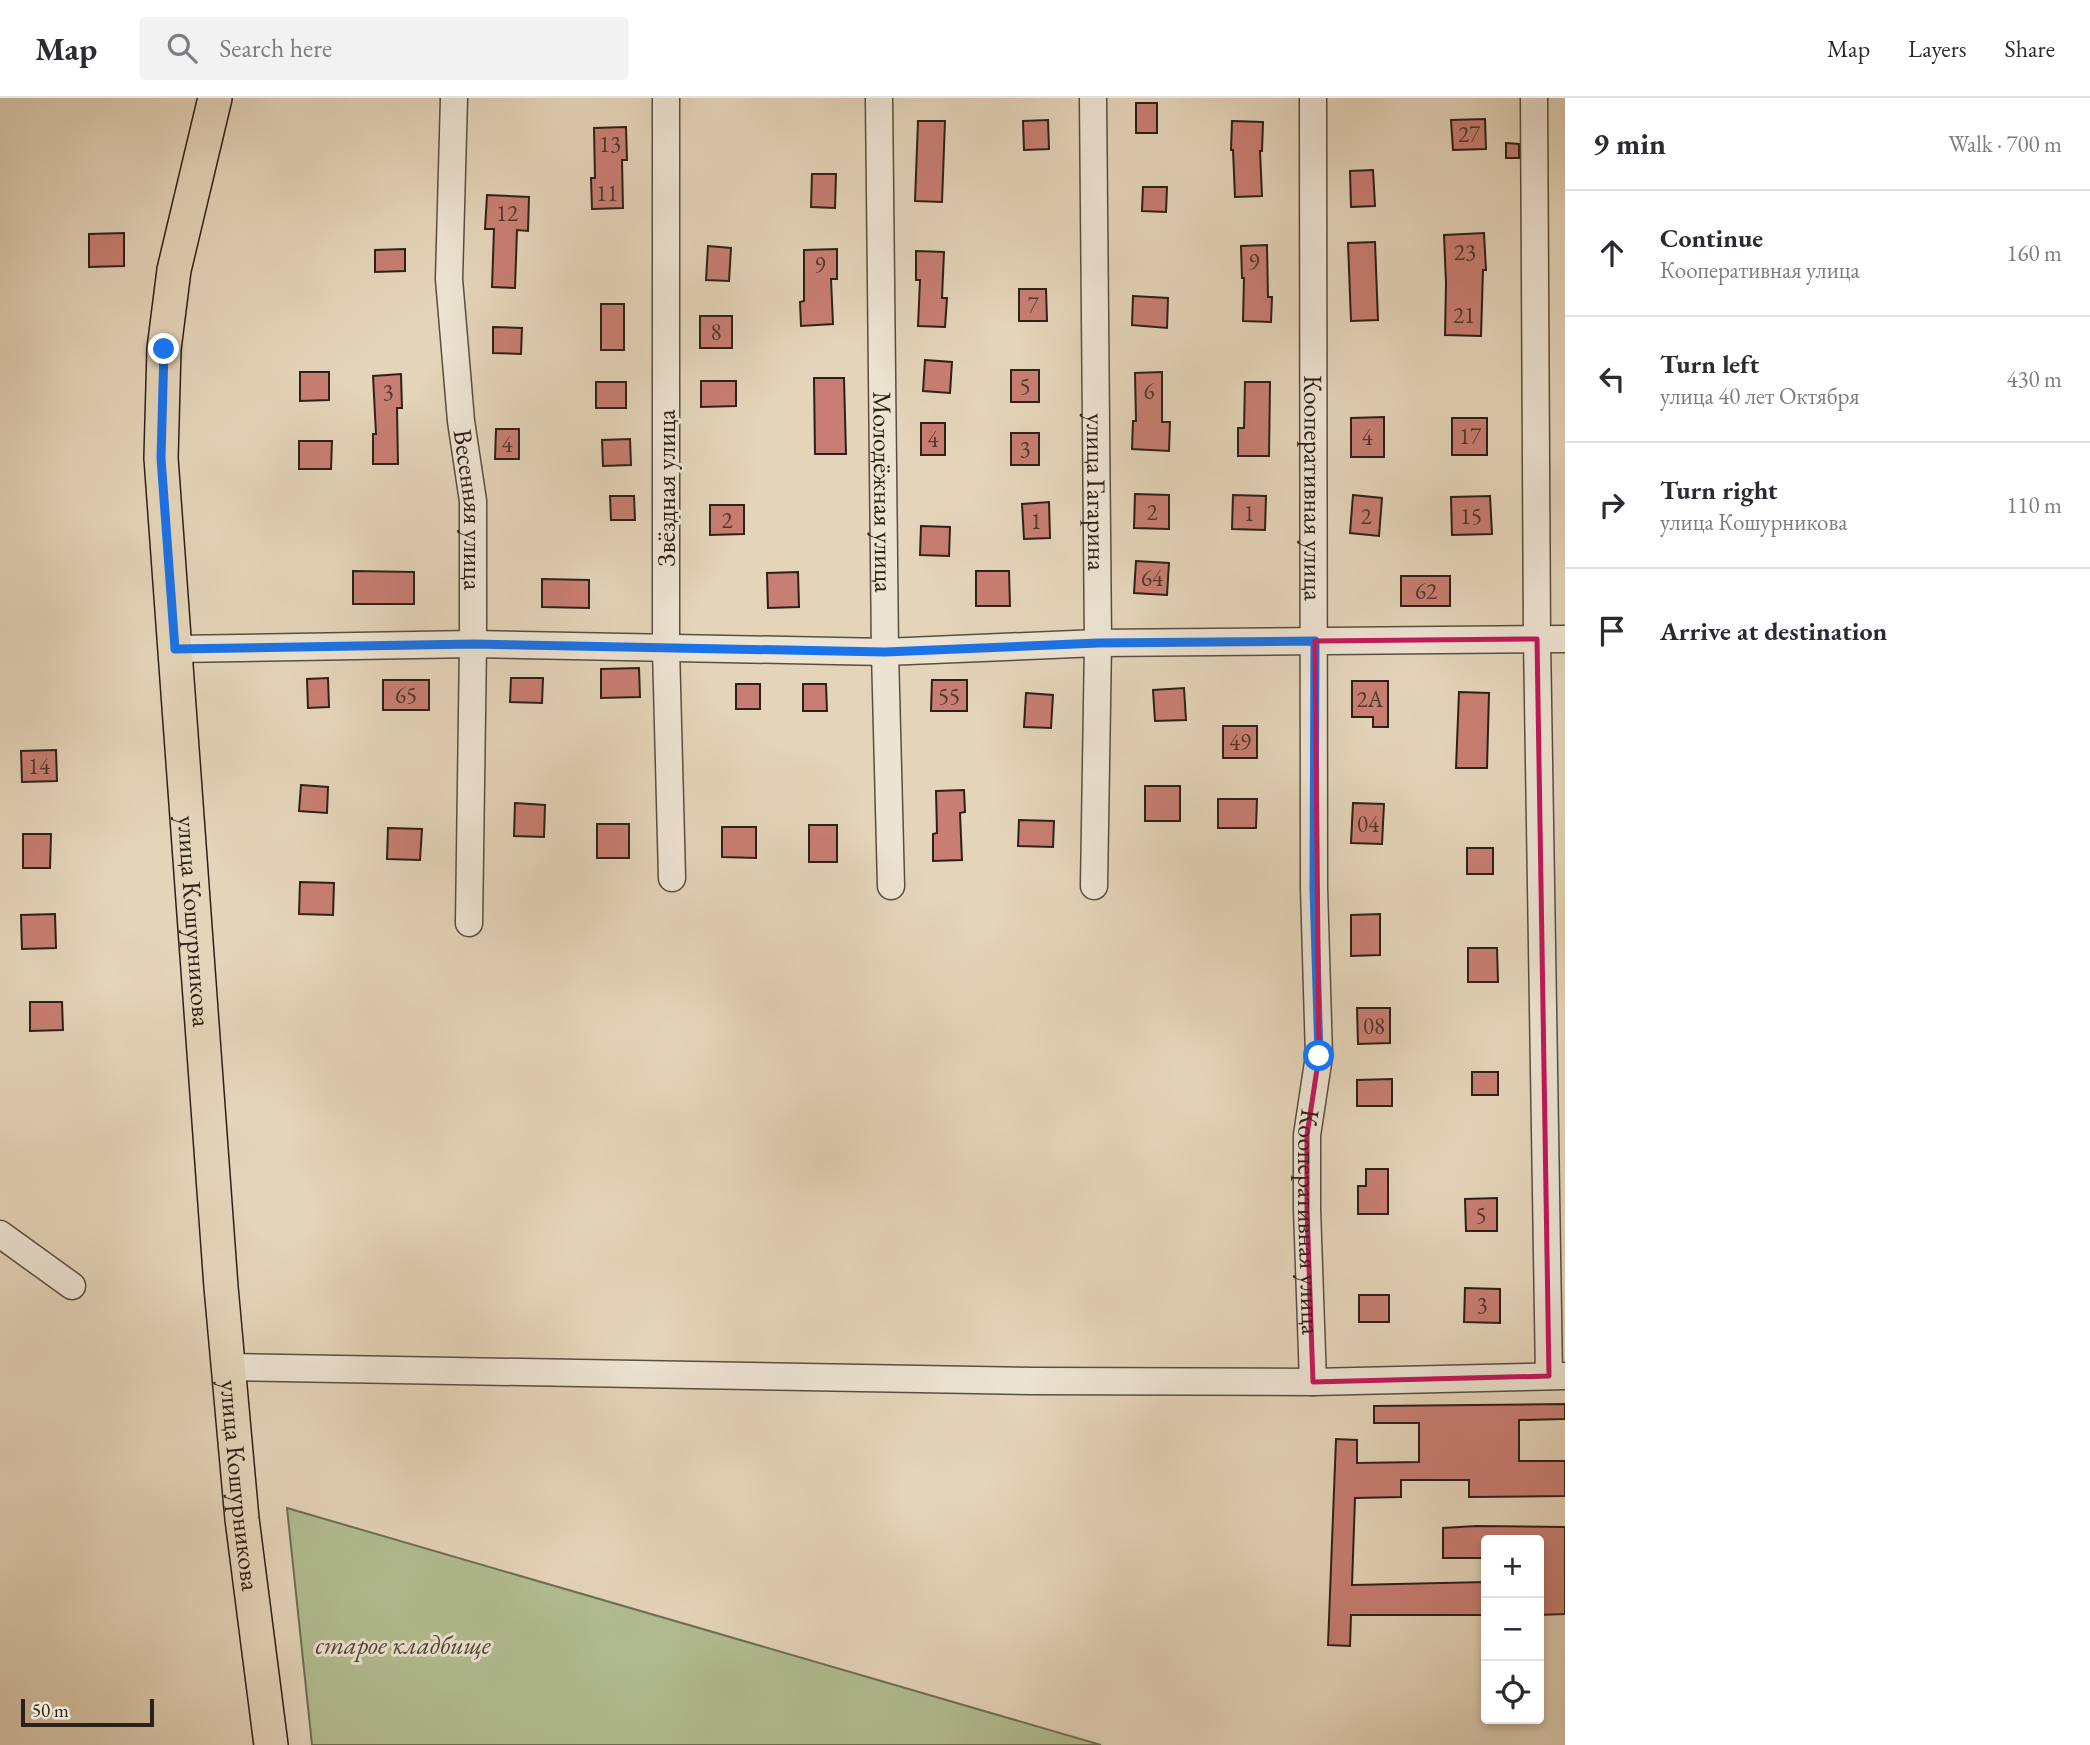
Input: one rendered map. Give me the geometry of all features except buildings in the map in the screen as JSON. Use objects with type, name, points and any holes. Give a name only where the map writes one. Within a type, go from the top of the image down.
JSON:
[{"type":"main road","name":"улица Кошурникова","points":[[215,98],[174,270],[164,349],[161,458],[229,1367],[242,1519],[271,1745]]},
{"type":"street","name":"Весенняя улица","points":[[454,98],[449,279],[461,421],[472,500],[474,644],[469,923]]},
{"type":"street","name":"Звёздная улица","points":[[666,98],[666,648],[672,878]]},
{"type":"street","name":"Молодёжная улица","points":[[879,98],[885,652],[891,886]]},
{"type":"street","name":"улица Гагарина","points":[[1093,98],[1098,643],[1094,887]]},
{"type":"street","name":"Кооперативная улица","points":[[1313,98],[1314,888],[1319,1056],[1307,1135],[1308,1284],[1313,1382]]},
{"type":"street","points":[[229,1367],[1313,1382],[1557,1376],[1538,639],[1534,98]]},
{"type":"street","points":[[175,649],[474,644],[885,652],[1098,643],[1565,639]]},
{"type":"street","points":[[0,1234],[72,1286]]},
{"type":"highlighted area","points":[[1537,639],[1549,1376],[1313,1382],[1307,1135],[1319,1056],[1315,641]]},
{"type":"green space","name":"старое кладбище","points":[[287,1508],[1101,1745],[312,1745]]},
{"type":"route","points":[[164,349],[161,458],[175,649],[474,644],[885,652],[1098,643],[1315,641],[1314,888],[1319,1056]]}]
